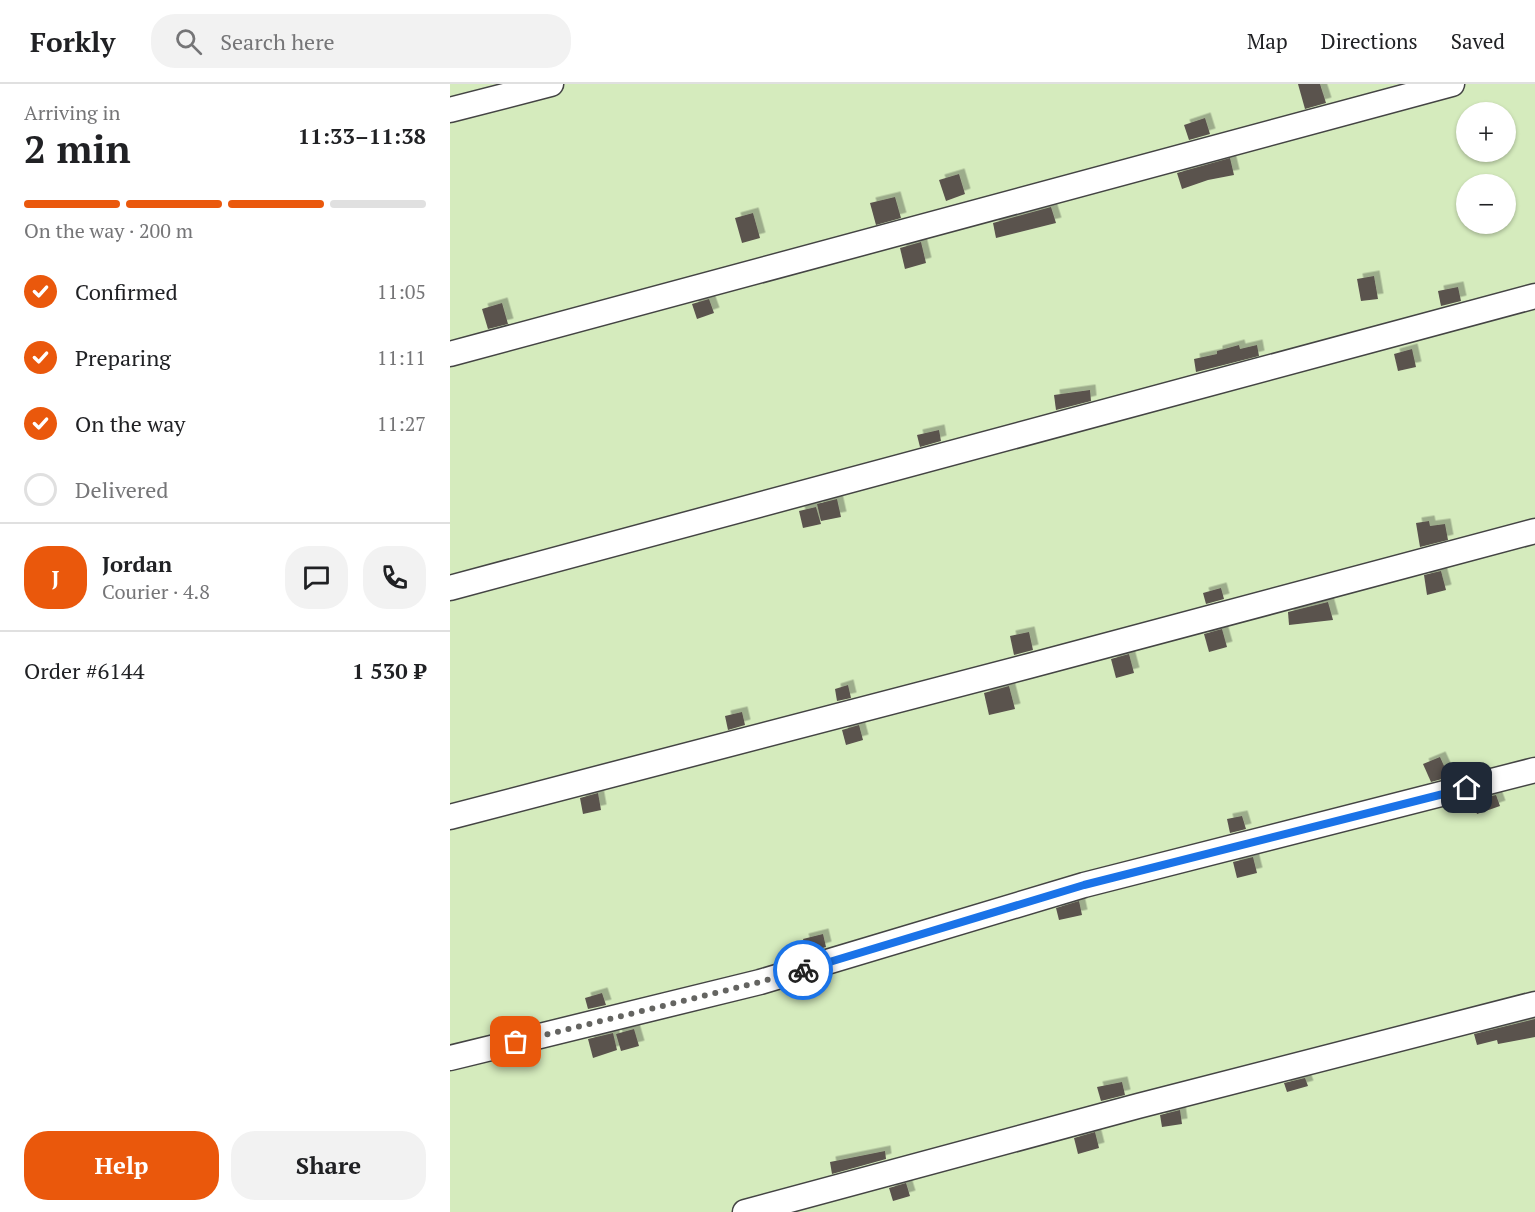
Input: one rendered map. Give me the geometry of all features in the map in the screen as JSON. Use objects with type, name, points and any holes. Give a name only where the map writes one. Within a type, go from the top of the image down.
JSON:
[{"type":"lane","points":[[450,110],[551,84]]},
{"type":"lane","points":[[450,354],[1452,84]]},
{"type":"lane","points":[[450,588],[1535,297]]},
{"type":"lane","points":[[450,817],[1535,531]]},
{"type":"lane","points":[[450,1058],[760,982],[1084,885],[1535,770]]},
{"type":"lane","points":[[745,1212],[1138,1106],[1535,1004]]},
{"type":"green space","points":[[450,84],[1535,84],[1535,1212],[450,1212]]},
{"type":"building","points":[[1298,84],[1320,84],[1326,103],[1305,109]]},
{"type":"building","points":[[1205,118],[1210,134],[1189,140],[1184,125]]},
{"type":"building","points":[[1230,158],[1234,175],[1208,180],[1182,189],[1177,173]]},
{"type":"building","points":[[959,174],[965,194],[946,201],[939,180]]},
{"type":"building","points":[[895,197],[901,218],[876,225],[870,203]]},
{"type":"building","points":[[1051,207],[1056,223],[996,238],[993,223]]},
{"type":"building","points":[[753,213],[760,238],[742,243],[735,218]]},
{"type":"building","points":[[921,242],[926,263],[905,269],[900,248]]},
{"type":"building","points":[[1374,276],[1378,299],[1361,301],[1357,279]]},
{"type":"building","points":[[1458,287],[1461,301],[1441,306],[1438,291]]},
{"type":"building","points":[[709,299],[714,313],[697,319],[692,304]]},
{"type":"building","points":[[502,303],[508,324],[488,329],[482,309]]},
{"type":"building","points":[[1239,345],[1240,349],[1257,345],[1259,356],[1196,372],[1194,359],[1217,354],[1217,351]]},
{"type":"building","points":[[1412,349],[1416,367],[1398,371],[1394,354]]},
{"type":"building","points":[[1090,390],[1091,401],[1056,410],[1054,395]]},
{"type":"building","points":[[939,430],[941,441],[920,447],[917,435]]},
{"type":"building","points":[[837,499],[841,517],[821,521],[817,504]]},
{"type":"building","points":[[816,507],[821,524],[803,528],[799,511]]},
{"type":"building","points":[[1429,521],[1430,526],[1445,524],[1448,540],[1420,547],[1416,523]]},
{"type":"building","points":[[1441,571],[1446,590],[1427,595],[1424,575]]},
{"type":"building","points":[[1221,588],[1224,599],[1206,604],[1203,593]]},
{"type":"building","points":[[1328,602],[1333,620],[1289,625],[1288,612]]},
{"type":"building","points":[[1222,629],[1227,647],[1209,652],[1204,634]]},
{"type":"building","points":[[1029,632],[1033,650],[1014,655],[1010,636]]},
{"type":"building","points":[[1129,654],[1134,673],[1116,678],[1111,659]]},
{"type":"building","points":[[848,685],[851,698],[837,701],[835,689]]},
{"type":"building","points":[[1009,686],[1015,709],[989,715],[984,693]]},
{"type":"building","points":[[742,712],[745,725],[728,730],[725,716]]},
{"type":"building","points":[[859,725],[863,740],[846,745],[842,730]]},
{"type":"building","points":[[1440,757],[1449,777],[1431,782],[1423,764]]},
{"type":"building","points":[[598,793],[601,810],[583,814],[580,798]]},
{"type":"building","points":[[1496,795],[1500,806],[1477,814],[1473,801]]},
{"type":"building","points":[[1242,816],[1246,829],[1230,833],[1227,819]]},
{"type":"building","points":[[1253,857],[1257,873],[1237,878],[1233,862]]},
{"type":"building","points":[[1079,901],[1082,915],[1059,920],[1056,908]]},
{"type":"building","points":[[823,934],[826,947],[807,953],[803,939]]},
{"type":"building","points":[[602,993],[606,1005],[588,1009],[585,998]]},
{"type":"building","points":[[1535,1019],[1535,1037],[1498,1044],[1497,1040],[1477,1045],[1474,1034]]},
{"type":"building","points":[[634,1029],[639,1046],[621,1051],[616,1034]]},
{"type":"building","points":[[613,1033],[617,1050],[593,1058],[588,1039]]},
{"type":"building","points":[[1305,1078],[1308,1086],[1287,1092],[1284,1083]]},
{"type":"building","points":[[1122,1082],[1125,1095],[1101,1101],[1097,1087]]},
{"type":"building","points":[[1180,1110],[1182,1124],[1162,1127],[1160,1115]]},
{"type":"building","points":[[1095,1132],[1099,1148],[1078,1154],[1074,1138]]},
{"type":"building","points":[[885,1151],[886,1159],[832,1174],[830,1162]]},
{"type":"building","points":[[906,1183],[910,1196],[893,1201],[889,1188]]},
{"type":"way so far","points":[[516,1042],[803,970]]},
{"type":"route","points":[[803,970],[1084,885],[1467,788]]}]
